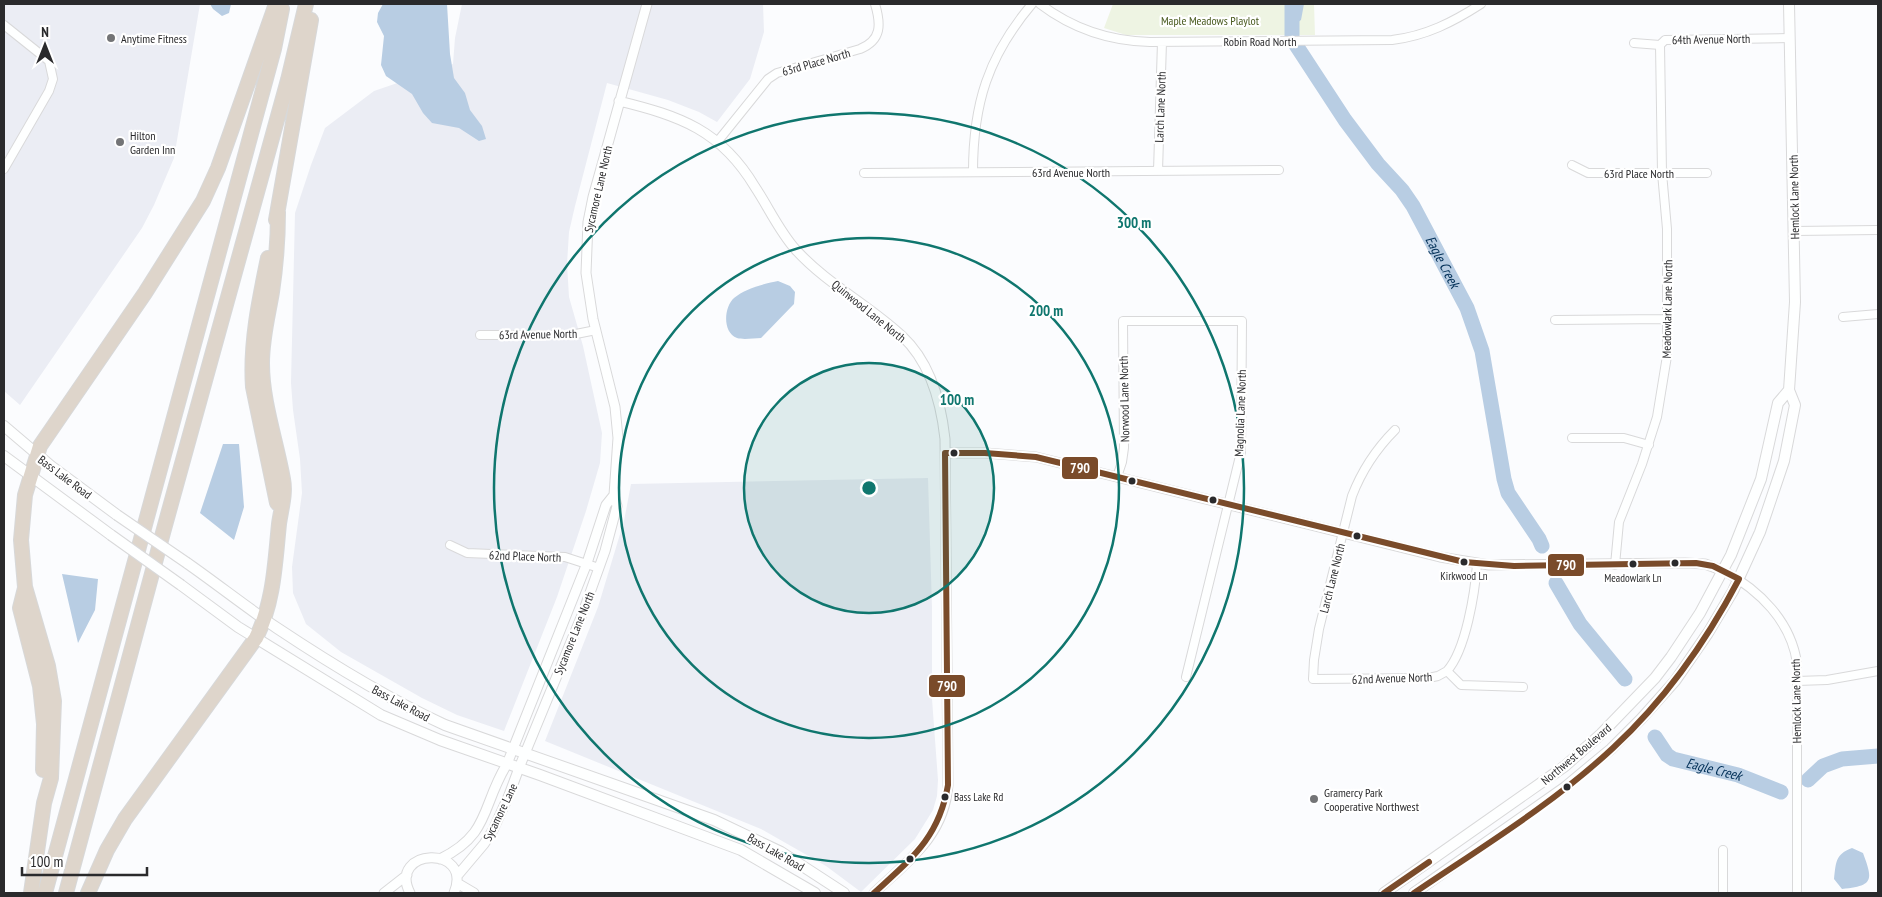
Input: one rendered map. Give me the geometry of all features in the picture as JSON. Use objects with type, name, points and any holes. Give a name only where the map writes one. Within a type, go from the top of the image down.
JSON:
[{"type":"highway","points":[[31,893],[44,803],[51,778],[54,701],[48,666],[25,587],[21,540],[24,495],[40,446],[145,293],[203,201],[218,168],[276,4]]},
{"type":"highway","points":[[45,893],[229,220],[274,49],[283,4]]},
{"type":"highway","points":[[66,893],[166,520],[288,80],[306,4]]},
{"type":"highway","points":[[88,893],[107,850],[125,819],[256,638],[265,619],[274,582],[280,521],[273,477],[253,388],[252,353],[260,293],[278,212],[314,4]]},
{"type":"main road","name":"Hemlock Lane North","points":[[1739,579],[1760,532],[1782,468],[1796,405],[1790,390],[1795,320],[1789,4]]},
{"type":"main road","points":[[1724,571],[1760,479],[1778,403],[1790,390]]},
{"type":"main road","name":"Bass Lake Road","points":[[4,426],[37,455],[117,515],[265,619],[353,676],[408,708],[445,725],[512,750],[714,820],[780,852],[844,893]]},
{"type":"main road","name":"Bass Lake Road","points":[[4,456],[256,638],[381,715],[440,740],[741,850],[815,893]]},
{"type":"main road","name":"Northwest Boulevard","points":[[1384,893],[1565,766],[1601,734],[1639,696],[1671,657],[1700,613],[1724,571]]},
{"type":"main road","name":"Northwest Boulevard","points":[[1414,893],[1564,788],[1617,744],[1659,699],[1694,654],[1721,613],[1739,579]]},
{"type":"main road","points":[[1398,893],[1401,886],[1400,882]]},
{"type":"street","name":"Sycamore Lane North","points":[[519,768],[582,615],[612,529],[617,506],[614,495],[618,438],[615,407],[588,297],[586,273],[588,222],[619,101],[647,4]]},
{"type":"street","name":"63rd Place North","points":[[718,141],[772,76],[789,68],[860,49],[872,43],[878,32],[879,18],[875,4]]},
{"type":"street","points":[[973,172],[974,129],[979,103],[987,78],[997,54],[1032,4]]},
{"type":"street","name":"Robin Road North","points":[[1040,4],[1060,18],[1081,29],[1104,37],[1127,41],[1162,42],[1399,39],[1441,28],[1481,4]]},
{"type":"street","points":[[4,25],[49,61],[53,79],[4,169]]},
{"type":"street","name":"64th Avenue North","points":[[1634,43],[1660,45],[1665,40],[1790,38]]},
{"type":"street","name":"Larch Lane North","points":[[1158,171],[1162,42]]},
{"type":"street","name":"Meadowlark Lane North","points":[[1614,565],[1619,522],[1649,445],[1663,391],[1667,356],[1667,229],[1662,173],[1660,45]]},
{"type":"street","name":"Quinwood Lane North","points":[[619,101],[684,121],[703,130],[718,141],[746,171],[781,231],[797,251],[825,276],[906,340],[928,373],[937,393],[943,418],[945,453],[947,801],[942,818],[928,839],[874,893]]},
{"type":"street","name":"63rd Place North","points":[[1572,165],[1588,173],[1707,172]]},
{"type":"street","name":"63rd Avenue North","points":[[864,173],[1279,170]]},
{"type":"street","points":[[1794,230],[1878,230]]},
{"type":"street","points":[[1843,317],[1878,314]]},
{"type":"street","points":[[1555,320],[1667,319]]},
{"type":"street","name":"Magnolia Lane North","points":[[1123,322],[1242,321],[1242,446],[1186,677]]},
{"type":"street","name":"Norwood Lane North","points":[[1117,477],[1124,448],[1123,322]]},
{"type":"street","name":"63rd Avenue North","points":[[480,335],[571,336],[596,330]]},
{"type":"street","name":"Larch Lane North","points":[[1313,679],[1319,629],[1352,496],[1368,461],[1395,430]]},
{"type":"street","points":[[1572,438],[1624,438],[1649,445]]},
{"type":"street","points":[[945,453],[985,453],[1036,457],[1440,557],[1477,564],[1614,565],[1696,563],[1713,566],[1739,579]]},
{"type":"street","name":"Sycamore Lane North","points":[[507,764],[587,563],[606,504],[614,495]]},
{"type":"street","name":"62nd Place North","points":[[450,545],[467,553],[553,556],[587,563],[599,568]]},
{"type":"street","points":[[1448,671],[1458,651],[1470,612],[1477,564]]},
{"type":"street","name":"Hemlock Lane North","points":[[1739,579],[1764,599],[1782,623],[1795,651],[1797,681],[1797,893]]},
{"type":"street","name":"62nd Avenue North","points":[[1313,679],[1428,678],[1448,671],[1461,685],[1523,687]]},
{"type":"street","points":[[1797,681],[1827,680],[1878,671]]},
{"type":"street","name":"Sycamore Lane","points":[[440,859],[464,845],[474,834],[481,824],[500,775],[507,764]]},
{"type":"street","name":"Sycamore Lane","points":[[457,879],[494,830],[519,768]]},
{"type":"street","points":[[1723,850],[1723,893]]},
{"type":"street","points":[[384,893],[407,875],[413,863],[429,857],[440,859],[450,864],[455,870],[457,879],[454,893]]},
{"type":"street","points":[[407,875],[407,888],[410,893]]},
{"type":"street","points":[[457,879],[474,893]]},
{"type":"shaded area","points":[[4,4],[200,4],[174,158],[154,205],[142,228],[20,405],[4,391]]},
{"type":"shaded area","points":[[462,4],[763,4],[764,32],[750,79],[717,122],[699,112],[668,100],[607,83],[569,232],[567,264],[569,297],[583,346],[602,433],[600,463],[557,597],[504,731],[457,715],[422,698],[341,652],[306,624],[293,593],[292,567],[302,493],[291,383],[295,213],[325,128],[374,91],[453,64],[455,38]]},
{"type":"shaded area","points":[[928,478],[932,608],[932,699],[938,780],[937,796],[933,810],[915,839],[861,892],[826,866],[761,829],[545,741],[598,607],[624,521],[631,484]]},
{"type":"green space","name":"Maple Meadows Playlot","points":[[1113,4],[1314,4],[1315,35],[1126,35],[1104,28]]},
{"type":"water","points":[[210,4],[231,4],[229,13],[222,16]]},
{"type":"water","points":[[383,4],[447,4],[450,54],[454,78],[465,93],[470,110],[482,126],[486,139],[479,141],[459,128],[432,123],[423,113],[412,94],[386,76],[381,65],[384,36],[377,22],[378,13]]},
{"type":"water","points":[[1288,4],[1304,4],[1301,20],[1292,26],[1286,17]]},
{"type":"water","points":[[778,281],[790,286],[795,292],[794,304],[761,338],[740,339],[732,335],[726,319],[728,307],[734,298],[749,289]]},
{"type":"water","points":[[223,444],[239,444],[244,507],[234,540],[200,513]]},
{"type":"water","points":[[62,574],[98,579],[95,610],[78,643]]},
{"type":"water","points":[[1852,848],[1863,853],[1869,875],[1868,880],[1860,886],[1842,889],[1834,879],[1836,864],[1842,853]]},
{"type":"waterway","name":"Eagle Creek","points":[[1292,4],[1292,39],[1345,120],[1413,206],[1467,308],[1482,351],[1508,493],[1542,546]]},
{"type":"waterway","name":"Eagle Creek","points":[[1556,583],[1580,624],[1625,679]]},
{"type":"waterway","name":"Eagle Creek","points":[[1655,737],[1667,755],[1673,759],[1738,775],[1781,792]]},
{"type":"waterway","name":"Eagle Creek","points":[[1808,780],[1823,766],[1842,759],[1878,756]]},
{"type":"transit line","name":"790","points":[[945,453],[985,453],[1036,457],[1464,562],[1514,566],[1696,563],[1713,566],[1739,579],[1698,648],[1667,690],[1632,730],[1590,768],[1542,806],[1414,893]]},
{"type":"transit line","name":"790","points":[[874,893],[911,858],[930,833],[938,819],[948,785],[945,453]]},
{"type":"transit line","name":"790","points":[[1384,893],[1429,862]]},
{"type":"place","name":"Anytime Fitness","points":[[111,38]]},
{"type":"place","name":"Hilton Garden Inn","points":[[120,142]]},
{"type":"place","name":"Kirkwood Ln","points":[[1464,562]]},
{"type":"place","name":"Meadowlark Ln","points":[[1633,564]]},
{"type":"place","name":"Bass Lake Rd","points":[[945,797]]},
{"type":"place","name":"Gramercy Park Cooperative Northwest","points":[[1314,799]]}]
